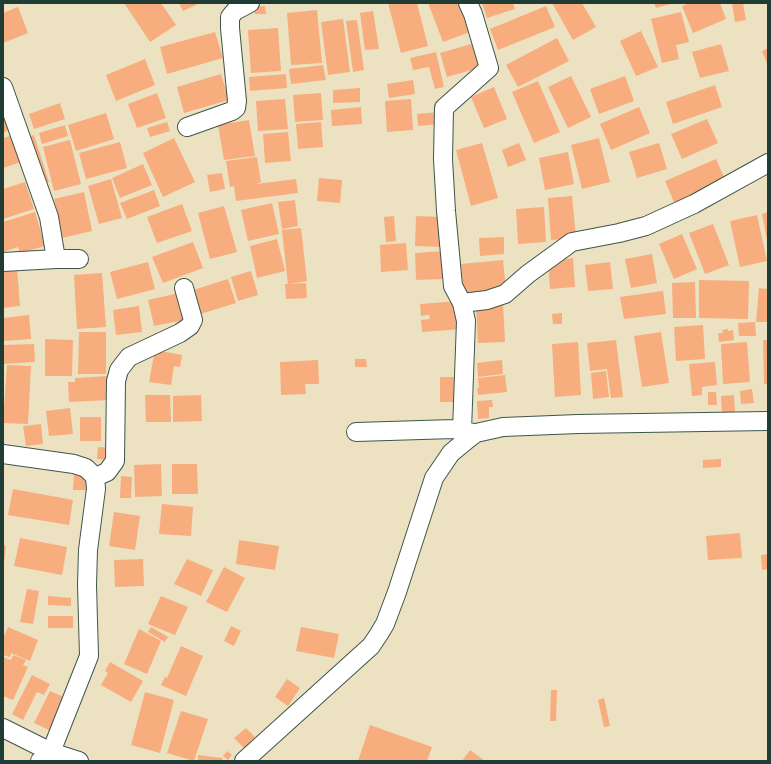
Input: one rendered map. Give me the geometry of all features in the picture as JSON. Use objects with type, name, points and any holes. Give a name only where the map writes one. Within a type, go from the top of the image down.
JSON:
[{"type":"street","points":[[187,127],[232,111],[236,108],[238,102],[230,17],[235,11],[250,3]]},
{"type":"street","points":[[244,761],[371,646],[385,624],[397,592],[434,478],[451,454],[468,439],[466,320],[462,303],[453,286],[443,159],[444,108],[488,68],[468,3]]},
{"type":"street","points":[[3,87],[49,217],[56,259]]},
{"type":"street","points":[[462,303],[488,300],[505,294],[528,274],[572,242],[646,226],[694,204],[768,163]]},
{"type":"street","points":[[3,262],[80,259]]},
{"type":"street","points":[[95,477],[107,472],[115,461],[116,381],[119,370],[129,357],[180,333],[190,326],[193,320],[184,288]]},
{"type":"street","points":[[356,432],[454,429],[469,432],[503,427],[578,424],[768,421]]},
{"type":"street","points":[[3,454],[74,464],[86,468],[95,477],[96,489],[88,557],[87,585],[89,656],[45,757]]},
{"type":"street","points":[[3,728],[45,757],[79,761]]},
{"type":"building","points":[[124,3],[161,3],[176,25],[150,42]]},
{"type":"building","points":[[179,3],[200,3],[183,11]]},
{"type":"building","points":[[388,3],[417,3],[428,46],[401,53]]},
{"type":"building","points":[[428,3],[458,3],[470,32],[443,42]]},
{"type":"building","points":[[482,3],[513,3],[515,9],[487,18]]},
{"type":"building","points":[[552,3],[582,3],[596,27],[573,40]]},
{"type":"building","points":[[654,3],[674,3],[656,8]]},
{"type":"building","points":[[690,3],[720,3],[726,19],[693,33],[682,6]]},
{"type":"building","points":[[732,3],[743,3],[746,20],[735,22]]},
{"type":"building","points":[[265,6],[266,14],[255,14],[254,7]]},
{"type":"building","points":[[546,6],[555,27],[498,50],[490,29]]},
{"type":"building","points":[[18,7],[28,33],[3,43],[3,13]]},
{"type":"building","points":[[317,10],[322,63],[291,65],[287,13]]},
{"type":"building","points":[[373,11],[379,49],[365,50],[360,13]]},
{"type":"building","points":[[681,12],[689,42],[676,45],[679,59],[662,63],[651,19]]},
{"type":"building","points":[[343,19],[350,72],[328,75],[321,22]]},
{"type":"building","points":[[357,20],[364,70],[353,72],[346,21]]},
{"type":"building","points":[[278,28],[281,71],[251,73],[248,30]]},
{"type":"building","points":[[641,31],[658,67],[636,76],[620,41]]},
{"type":"building","points":[[215,32],[223,58],[167,74],[160,47]]},
{"type":"building","points":[[557,38],[569,61],[518,87],[506,65]]},
{"type":"building","points":[[475,43],[482,67],[447,77],[440,53]]},
{"type":"building","points":[[721,44],[729,71],[700,78],[692,52]]},
{"type":"building","points":[[768,48],[768,66],[762,51]]},
{"type":"building","points":[[436,52],[444,87],[435,89],[429,67],[413,70],[410,58]]},
{"type":"building","points":[[145,59],[155,85],[116,101],[106,75]]},
{"type":"building","points":[[323,65],[326,80],[291,84],[289,69]]},
{"type":"building","points":[[221,74],[229,100],[184,113],[177,87]]},
{"type":"building","points":[[286,74],[287,88],[250,91],[249,77]]},
{"type":"building","points":[[571,76],[591,117],[568,128],[548,87]]},
{"type":"building","points":[[625,76],[634,101],[599,114],[590,89]]},
{"type":"building","points":[[413,80],[415,94],[389,98],[387,84]]},
{"type":"building","points":[[538,81],[560,132],[534,143],[512,92]]},
{"type":"building","points":[[715,85],[722,107],[673,124],[666,102]]},
{"type":"building","points":[[494,87],[507,119],[484,128],[471,97]]},
{"type":"building","points":[[360,88],[360,102],[333,103],[333,90]]},
{"type":"building","points":[[157,93],[166,118],[137,128],[128,104]]},
{"type":"building","points":[[321,93],[323,120],[295,122],[293,95]]},
{"type":"building","points":[[285,99],[288,129],[258,131],[256,101]]},
{"type":"building","points":[[411,99],[413,130],[387,132],[385,101]]},
{"type":"building","points":[[60,103],[65,119],[34,129],[29,114]]},
{"type":"building","points":[[361,107],[362,124],[332,126],[331,110]]},
{"type":"building","points":[[639,107],[650,133],[611,150],[600,124]]},
{"type":"building","points":[[439,112],[440,124],[418,126],[417,114]]},
{"type":"building","points":[[106,113],[114,139],[76,151],[68,125]]},
{"type":"building","points":[[3,116],[9,130],[3,133]]},
{"type":"building","points":[[707,119],[718,143],[682,159],[671,134]]},
{"type":"building","points":[[249,120],[255,156],[224,160],[218,125]]},
{"type":"building","points":[[167,122],[170,131],[150,137],[147,128]]},
{"type":"building","points":[[321,122],[323,147],[298,149],[296,124]]},
{"type":"building","points":[[65,125],[68,136],[42,144],[39,133]]},
{"type":"building","points":[[288,132],[291,161],[265,163],[263,134]]},
{"type":"building","points":[[13,135],[21,162],[3,168],[3,138]]},
{"type":"building","points":[[34,135],[49,182],[40,185],[25,138]]},
{"type":"building","points":[[174,138],[195,182],[163,197],[143,153]]},
{"type":"building","points":[[599,138],[610,182],[582,189],[571,145]]},
{"type":"building","points":[[70,140],[81,184],[54,191],[43,147]]},
{"type":"building","points":[[120,142],[127,168],[86,179],[79,153]]},
{"type":"building","points":[[482,143],[498,198],[471,206],[456,150]]},
{"type":"building","points":[[519,143],[526,160],[508,167],[502,150]]},
{"type":"building","points":[[659,143],[667,169],[637,178],[629,152]]},
{"type":"building","points":[[568,152],[574,184],[545,190],[539,158]]},
{"type":"building","points":[[257,157],[261,182],[256,184],[296,179],[298,193],[236,201],[234,186],[230,187],[226,161]]},
{"type":"building","points":[[716,159],[727,184],[676,207],[665,181]]},
{"type":"building","points":[[143,164],[152,185],[120,198],[112,178]]},
{"type":"building","points":[[222,173],[225,189],[210,192],[207,175]]},
{"type":"building","points":[[319,178],[342,180],[340,203],[317,201]]},
{"type":"building","points":[[111,179],[122,218],[99,224],[88,186]]},
{"type":"building","points":[[25,182],[34,209],[3,219],[3,189]]},
{"type":"building","points":[[154,190],[160,206],[127,219],[120,203]]},
{"type":"building","points":[[84,192],[92,231],[62,238],[54,199]]},
{"type":"building","points":[[572,196],[576,238],[551,240],[548,198]]},
{"type":"building","points":[[295,200],[298,226],[282,229],[278,202]]},
{"type":"building","points":[[272,203],[279,234],[248,241],[241,210]]},
{"type":"building","points":[[182,204],[192,231],[157,243],[147,217]]},
{"type":"building","points":[[224,206],[237,252],[210,259],[198,213]]},
{"type":"building","points":[[544,207],[546,242],[518,244],[516,209]]},
{"type":"building","points":[[35,212],[45,246],[20,253],[18,247],[3,252],[3,222]]},
{"type":"building","points":[[768,212],[768,240],[767,240],[762,214]]},
{"type":"building","points":[[757,215],[767,261],[740,267],[730,221]]},
{"type":"building","points":[[394,216],[396,241],[386,242],[384,217]]},
{"type":"building","points":[[416,216],[442,217],[441,247],[415,246]]},
{"type":"building","points":[[713,224],[729,265],[705,274],[689,233]]},
{"type":"building","points":[[301,228],[307,281],[288,284],[282,230]]},
{"type":"building","points":[[682,234],[697,269],[674,279],[659,244]]},
{"type":"building","points":[[504,237],[504,254],[480,256],[479,238]]},
{"type":"building","points":[[277,239],[285,271],[257,278],[250,246]]},
{"type":"building","points":[[193,242],[203,268],[163,283],[152,257]]},
{"type":"building","points":[[406,243],[408,270],[381,272],[380,245]]},
{"type":"building","points":[[444,251],[445,279],[416,280],[415,253]]},
{"type":"building","points":[[652,254],[657,283],[631,288],[625,259]]},
{"type":"building","points":[[573,258],[575,287],[550,289],[548,261]]},
{"type":"building","points":[[503,260],[506,291],[464,295],[461,264]]},
{"type":"building","points":[[148,262],[155,289],[117,299],[110,272]]},
{"type":"building","points":[[610,262],[613,289],[588,291],[585,265]]},
{"type":"building","points":[[17,267],[20,306],[3,308],[3,268]]},
{"type":"building","points":[[251,271],[258,295],[238,301],[231,277]]},
{"type":"building","points":[[102,273],[106,327],[77,329],[74,275]]},
{"type":"building","points":[[228,279],[236,303],[197,315],[190,291]]},
{"type":"building","points":[[699,280],[749,281],[748,319],[699,318]]},
{"type":"building","points":[[695,282],[696,318],[673,318],[672,283]]},
{"type":"building","points":[[306,283],[307,298],[286,299],[285,284]]},
{"type":"building","points":[[759,288],[768,289],[768,322],[756,322]]},
{"type":"building","points":[[663,291],[666,314],[624,319],[620,297]]},
{"type":"building","points":[[179,293],[185,320],[154,326],[148,300]]},
{"type":"building","points":[[460,301],[462,329],[422,332],[421,320],[430,319],[429,315],[421,316],[420,304]]},
{"type":"building","points":[[503,303],[505,342],[478,343],[476,305]]},
{"type":"building","points":[[139,306],[142,332],[116,335],[113,310]]},
{"type":"building","points":[[562,313],[562,324],[553,324],[552,314]]},
{"type":"building","points":[[29,315],[31,339],[3,341],[3,318]]},
{"type":"building","points":[[755,322],[756,336],[739,336],[738,323]]},
{"type":"building","points":[[703,325],[705,359],[676,361],[674,327]]},
{"type":"building","points":[[728,329],[728,331],[733,330],[734,340],[719,342],[718,333],[723,333],[722,330]]},
{"type":"building","points":[[79,332],[106,332],[106,374],[78,374]]},
{"type":"building","points":[[661,332],[669,383],[642,387],[634,336]]},
{"type":"building","points":[[45,339],[73,340],[72,376],[45,376]]},
{"type":"building","points":[[616,340],[623,397],[611,398],[607,369],[590,371],[587,343]]},
{"type":"building","points":[[763,340],[768,340],[768,384],[764,384]]},
{"type":"building","points":[[578,342],[581,395],[555,397],[552,344]]},
{"type":"building","points":[[747,342],[750,382],[723,384],[721,344]]},
{"type":"building","points":[[34,344],[35,362],[3,364],[3,345]]},
{"type":"building","points":[[155,350],[182,355],[180,367],[174,366],[171,385],[149,382]]},
{"type":"building","points":[[355,359],[366,359],[367,367],[355,367]]},
{"type":"building","points":[[318,360],[319,384],[305,384],[306,394],[281,395],[280,362]]},
{"type":"building","points":[[502,360],[503,374],[478,377],[477,363]]},
{"type":"building","points":[[715,362],[717,385],[702,387],[702,395],[692,396],[689,364]]},
{"type":"building","points":[[7,365],[31,366],[28,424],[3,423]]},
{"type":"building","points":[[606,371],[609,397],[593,399],[591,373]]},
{"type":"building","points":[[505,375],[507,392],[478,395],[478,378]]},
{"type":"building","points":[[107,376],[109,400],[69,402],[68,382],[75,382],[75,378]]},
{"type":"building","points":[[440,377],[454,377],[454,402],[440,402]]},
{"type":"building","points":[[752,389],[754,403],[741,404],[740,391]]},
{"type":"building","points":[[708,392],[716,392],[717,405],[708,405]]},
{"type":"building","points":[[145,395],[170,395],[171,422],[146,422]]},
{"type":"building","points":[[201,395],[202,421],[173,422],[173,396]]},
{"type":"building","points":[[734,395],[735,413],[722,414],[721,396]]},
{"type":"building","points":[[492,400],[493,407],[489,407],[489,418],[478,419],[477,401]]},
{"type":"building","points":[[70,408],[73,434],[49,436],[46,411]]},
{"type":"building","points":[[80,417],[101,417],[101,441],[80,441]]},
{"type":"building","points":[[41,424],[43,444],[26,446],[23,426]]},
{"type":"building","points":[[98,447],[112,448],[111,460],[97,459]]},
{"type":"building","points":[[721,459],[721,467],[703,468],[703,460]]},
{"type":"building","points":[[161,464],[162,496],[135,497],[134,465]]},
{"type":"building","points":[[172,464],[197,464],[198,494],[172,494]]},
{"type":"building","points":[[74,475],[87,476],[87,490],[73,490]]},
{"type":"building","points":[[121,476],[132,477],[131,498],[120,498]]},
{"type":"building","points":[[13,489],[73,500],[69,525],[8,515]]},
{"type":"building","points":[[162,504],[193,507],[191,536],[159,534]]},
{"type":"building","points":[[114,512],[140,516],[135,550],[109,546]]},
{"type":"building","points":[[740,533],[742,558],[708,560],[706,536]]},
{"type":"building","points":[[20,538],[67,547],[62,575],[14,566]]},
{"type":"building","points":[[239,540],[279,546],[275,570],[236,564]]},
{"type":"building","points":[[3,545],[6,546],[4,563],[3,563]]},
{"type":"building","points":[[768,554],[768,569],[762,570],[761,555]]},
{"type":"building","points":[[143,559],[144,586],[115,587],[114,560]]},
{"type":"building","points":[[187,559],[213,570],[201,596],[174,584]]},
{"type":"building","points":[[224,567],[245,578],[227,612],[206,602]]},
{"type":"building","points":[[27,589],[39,591],[33,624],[20,622]]},
{"type":"building","points":[[48,596],[71,598],[71,606],[48,605]]},
{"type":"building","points":[[161,596],[188,607],[175,635],[148,624]]},
{"type":"building","points":[[48,616],[73,616],[73,628],[48,628]]},
{"type":"building","points":[[231,626],[241,631],[234,646],[224,641]]},
{"type":"building","points":[[8,627],[38,640],[30,661],[11,653],[10,657],[3,655],[3,638]]},
{"type":"building","points":[[151,627],[168,637],[165,642],[148,632]]},
{"type":"building","points":[[301,627],[339,634],[334,658],[296,651]]},
{"type":"building","points":[[139,629],[161,641],[147,674],[124,664]]},
{"type":"building","points":[[181,646],[203,656],[186,696],[161,685],[165,677],[167,678]]},
{"type":"building","points":[[13,655],[26,660],[23,665],[28,667],[13,700],[3,696],[3,657],[11,660]]},
{"type":"building","points":[[110,662],[143,681],[131,702],[101,685],[108,673],[105,671]]},
{"type":"building","points":[[32,675],[50,684],[44,695],[37,692],[23,720],[12,714]]},
{"type":"building","points":[[287,679],[300,688],[288,706],[275,697]]},
{"type":"building","points":[[551,690],[557,690],[556,721],[550,721]]},
{"type":"building","points":[[50,691],[68,699],[53,732],[34,723]]},
{"type":"building","points":[[145,692],[174,700],[160,753],[131,745]]},
{"type":"building","points":[[604,698],[610,726],[604,727],[598,700]]},
{"type":"building","points":[[181,711],[208,719],[194,761],[167,753]]},
{"type":"building","points":[[370,725],[432,747],[427,761],[358,761]]},
{"type":"building","points":[[246,728],[255,737],[244,748],[234,738]]},
{"type":"building","points":[[470,750],[485,761],[462,761]]},
{"type":"building","points":[[227,751],[232,755],[228,760],[223,756]]},
{"type":"building","points":[[198,755],[223,758],[222,761],[198,761]]}]
